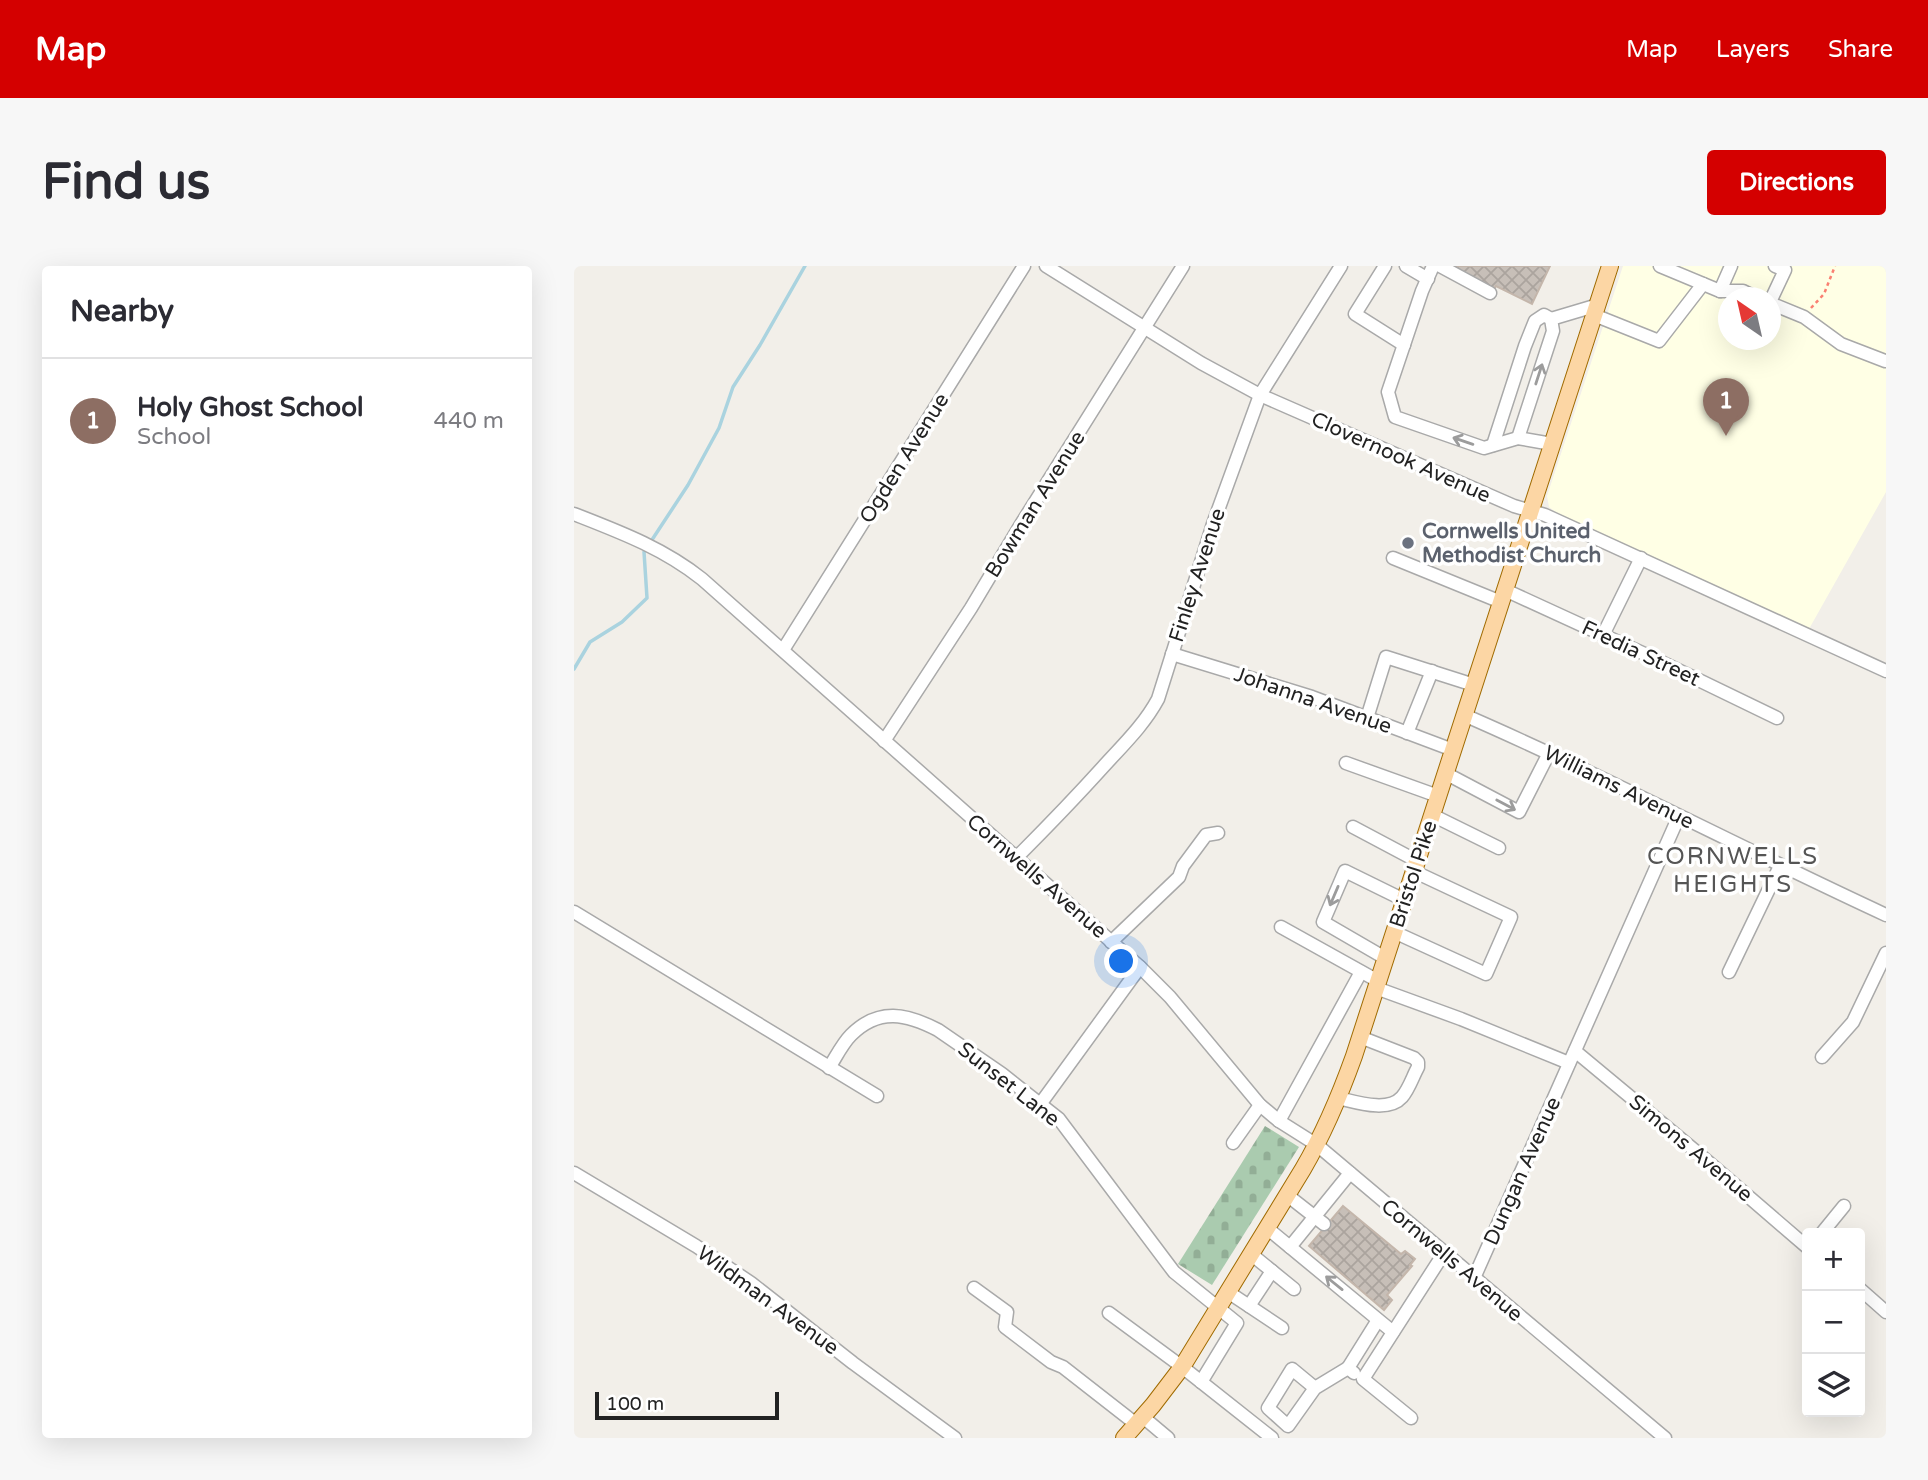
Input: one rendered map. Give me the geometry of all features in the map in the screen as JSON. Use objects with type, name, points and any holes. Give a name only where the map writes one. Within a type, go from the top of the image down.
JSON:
[{"type":"main road","name":"Bristol Pike","points":[[1124,1438],[1182,1367],[1317,1145],[1338,1098],[1610,266]]},
{"type":"street","name":"Ogden Avenue","points":[[783,650],[1024,266]]},
{"type":"street","name":"Clovernook Avenue","points":[[1046,266],[1201,363],[1260,395],[1514,506],[1545,514],[1886,671]]},
{"type":"street","name":"Bowman Avenue","points":[[884,741],[971,608],[1183,266]]},
{"type":"street","name":"Finley Avenue","points":[[1016,858],[1134,733],[1158,699],[1216,514],[1260,395],[1341,266]]},
{"type":"street","points":[[1385,266],[1355,314],[1404,345]]},
{"type":"street","points":[[1406,266],[1428,279]]},
{"type":"street","points":[[1433,266],[1388,392],[1395,417],[1484,448],[1518,438],[1552,444]]},
{"type":"street","points":[[1440,266],[1490,293]]},
{"type":"street","points":[[1660,266],[1718,290]]},
{"type":"street","points":[[1722,287],[1731,266]]},
{"type":"street","points":[[1775,266],[1784,270],[1777,287]]},
{"type":"street","points":[[1493,445],[1535,321],[1544,315],[1551,319],[1596,310],[1659,341],[1703,284]]},
{"type":"street","points":[[1781,308],[1804,317],[1841,344],[1885,361]]},
{"type":"street","points":[[1518,438],[1553,331],[1551,319]]},
{"type":"street","name":"Cornwells Avenue","points":[[574,514],[648,544],[702,579],[1140,967],[1177,1005],[1260,1105],[1279,1121],[1317,1145],[1665,1438]]},
{"type":"street","name":"Fredia Street","points":[[1393,558],[1503,596],[1602,635],[1777,718]]},
{"type":"street","points":[[1602,635],[1641,558]]},
{"type":"street","name":"Johanna Avenue","points":[[1172,654],[1312,697],[1453,750]]},
{"type":"street","points":[[1367,718],[1387,657],[1474,685]]},
{"type":"street","points":[[1407,733],[1432,671]]},
{"type":"street","name":"Williams Avenue","points":[[1464,715],[1886,915]]},
{"type":"street","points":[[1446,773],[1519,812],[1549,753]]},
{"type":"street","points":[[1346,763],[1438,796]]},
{"type":"street","points":[[1432,815],[1499,848]]},
{"type":"street","points":[[1575,1051],[1679,816]]},
{"type":"street","points":[[1353,827],[1415,866],[1511,917],[1486,974],[1394,932]]},
{"type":"street","points":[[1111,942],[1179,877],[1182,866],[1206,835],[1218,833]]},
{"type":"street","points":[[1730,972],[1780,866]]},
{"type":"street","points":[[1385,958],[1323,922],[1345,872],[1404,900]]},
{"type":"street","points":[[574,912],[877,1096]]},
{"type":"street","points":[[1281,927],[1361,972],[1377,984],[1569,1063]]},
{"type":"street","points":[[1822,1057],[1853,1023],[1886,953]]},
{"type":"street","points":[[1041,1103],[1140,967]]},
{"type":"street","points":[[1279,1121],[1361,972]]},
{"type":"street","name":"Sunset Lane","points":[[829,1068],[852,1034],[884,1016],[906,1017],[939,1030],[1041,1103],[1059,1119],[1174,1272],[1218,1306]]},
{"type":"street","points":[[1338,1098],[1386,1105],[1398,1101],[1404,1096],[1418,1067],[1414,1058],[1360,1037]]},
{"type":"street","name":"Dungan Avenue","points":[[1474,1278],[1575,1051]]},
{"type":"street","name":"Simons Avenue","points":[[1575,1051],[1802,1243]]},
{"type":"street","points":[[1233,1143],[1260,1105]]},
{"type":"street","name":"Wildman Avenue","points":[[574,1173],[696,1246],[751,1283],[955,1438]]},
{"type":"street","points":[[1290,1247],[1319,1220],[1350,1173]]},
{"type":"street","points":[[1287,1195],[1319,1220]]},
{"type":"street","points":[[1826,1228],[1844,1206]]},
{"type":"street","points":[[1267,1228],[1393,1332]]},
{"type":"street","points":[[1363,1379],[1444,1253]]},
{"type":"street","points":[[1251,1255],[1294,1289]]},
{"type":"street","points":[[1249,1306],[1272,1271]]},
{"type":"street","points":[[974,1288],[1007,1312],[1005,1327],[1051,1362],[1063,1367],[1168,1438]]},
{"type":"street","points":[[1862,1291],[1886,1312]]},
{"type":"street","points":[[1228,1292],[1282,1328]]},
{"type":"street","points":[[1200,1382],[1237,1323],[1218,1306]]},
{"type":"street","points":[[1109,1313],[1182,1367],[1265,1436]]},
{"type":"street","points":[[1315,1388],[1348,1368],[1378,1320]]},
{"type":"street","points":[[1348,1368],[1411,1418]]},
{"type":"path","points":[[1804,317],[1824,294],[1835,266]]},
{"type":"shaded area","points":[[1623,266],[1886,266],[1886,492],[1809,629],[1549,507],[1547,496]]},
{"type":"green space","points":[[1265,1126],[1299,1147],[1212,1285],[1178,1264]]},
{"type":"building","points":[[1550,266],[1532,304],[1496,286],[1494,289],[1453,268]]},
{"type":"building","points":[[1343,1206],[1401,1254],[1405,1251],[1415,1259],[1387,1295],[1392,1300],[1384,1310],[1309,1246]]},
{"type":"waterway","points":[[574,669],[590,642],[622,622],[647,598],[644,552],[688,485],[719,428],[733,387],[805,266]]},
{"type":"place","name":"Holy Ghost School","points":[[1726,436]]},
{"type":"place","name":"Cornwells United Methodist Church","points":[[1408,543]]},
{"type":"district","name":"CORNWELLS HEIGHTS","points":[[1733,870]]}]
